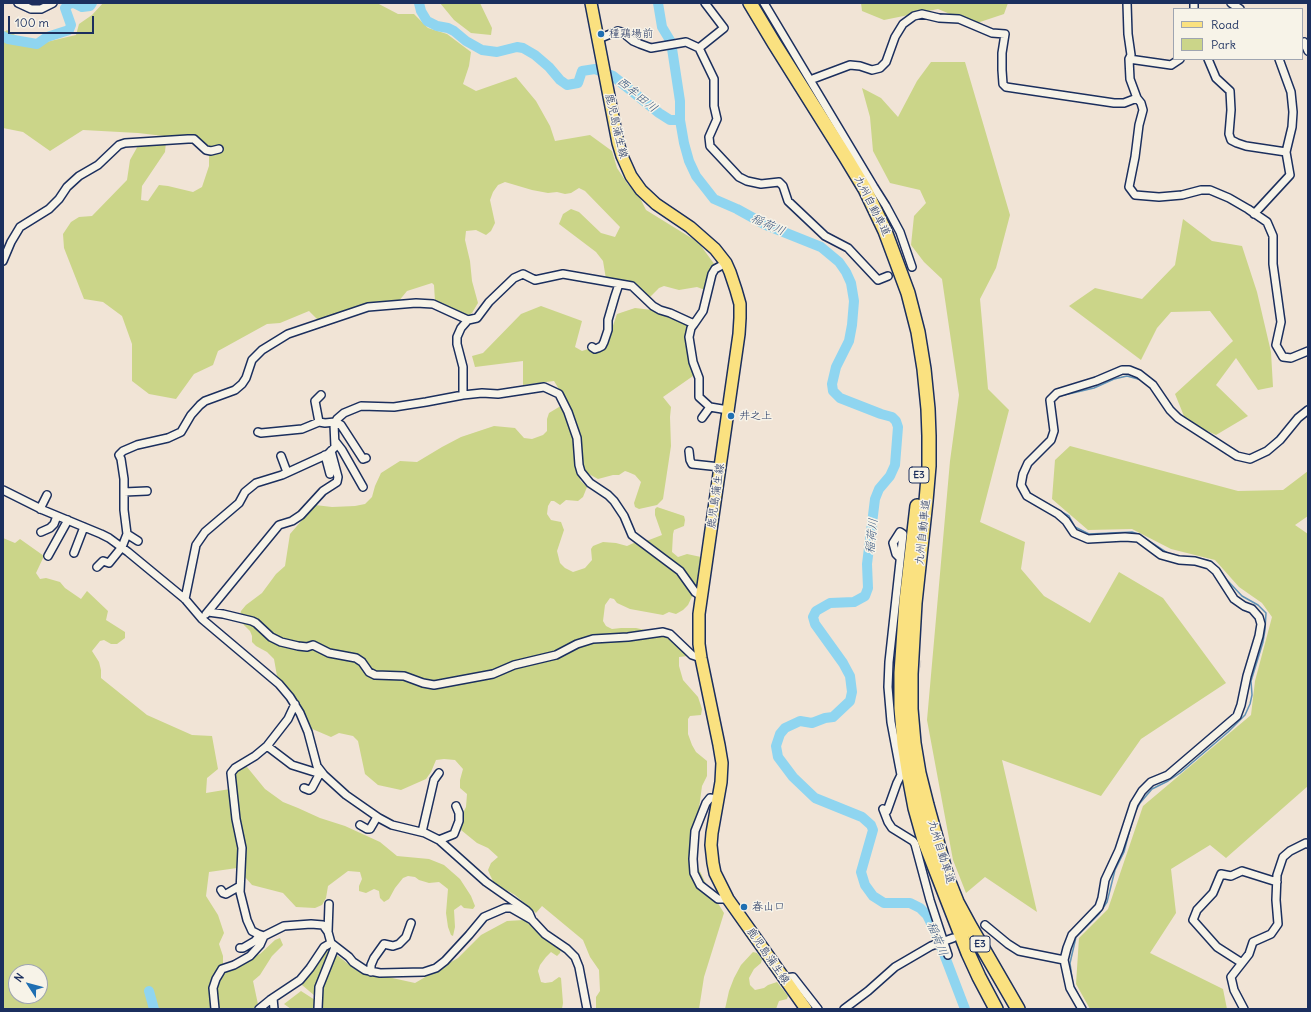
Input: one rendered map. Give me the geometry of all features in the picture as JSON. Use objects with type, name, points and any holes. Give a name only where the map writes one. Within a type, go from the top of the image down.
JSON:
[{"type":"highway","name":"九州自動車道","points":[[741,3],[858,194],[878,235],[890,265],[910,335],[920,410],[921,443],[901,674],[904,744],[915,808],[924,840],[968,953],[996,1009]]},
{"type":"highway","name":"九州自動車道","points":[[750,3],[865,189],[885,231],[908,293],[918,332],[924,369],[929,436],[929,466],[911,674],[911,709],[914,743],[919,773],[947,877],[957,902],[1018,1009]]},
{"type":"main road","name":"鹿児島蒲生線","points":[[591,3],[618,143],[631,176],[641,190],[656,204],[690,227],[708,241],[715,249],[726,263],[740,304],[740,318],[728,410],[701,596],[699,632],[701,658],[722,763],[719,799],[712,833],[712,857],[715,873],[728,899],[806,1009]]},
{"type":"street","points":[[18,3],[31,9],[41,9],[53,3]]},
{"type":"street","points":[[699,48],[724,28],[706,3]]},
{"type":"street","points":[[764,3],[897,225],[912,267]]},
{"type":"street","points":[[1126,3],[1131,55],[1130,79],[1143,110],[1139,125],[1129,187],[1134,195],[1159,197],[1201,190],[1210,190],[1229,198],[1267,222],[1273,236],[1273,264],[1281,322],[1276,345],[1283,356],[1291,358],[1308,351]]},
{"type":"street","points":[[810,80],[850,65],[860,66],[872,70],[880,68],[886,62],[895,37],[903,24],[914,16],[922,14],[939,18],[959,19],[992,33],[1005,34],[1002,53],[1002,70],[1003,84],[1006,87],[1114,103],[1124,103],[1137,98]]},
{"type":"street","points":[[598,39],[618,31],[622,32],[634,41],[651,48],[686,42],[699,48],[714,79],[714,106],[717,119],[709,137],[710,146],[739,177],[747,181],[761,184],[780,182],[783,186],[788,201],[825,236],[848,248],[878,280],[888,276]]},
{"type":"street","points":[[1305,43],[1308,51]]},
{"type":"street","points":[[1130,59],[1171,65],[1178,60]]},
{"type":"street","points":[[1208,60],[1216,78],[1230,91],[1231,110],[1229,134],[1231,140],[1236,143],[1286,152]]},
{"type":"street","points":[[1254,214],[1290,175],[1286,152],[1292,128],[1293,112],[1291,92],[1279,60]]},
{"type":"street","points":[[3,261],[11,242],[20,227],[49,209],[59,199],[67,187],[79,176],[98,165],[119,145],[125,143],[194,139],[206,150],[210,151],[218,149]]},
{"type":"street","points":[[726,263],[715,269],[712,274],[703,311],[691,328],[689,337],[693,362],[699,378],[699,397],[710,407],[728,410]]},
{"type":"street","points":[[462,395],[462,367],[457,344],[457,337],[461,328],[468,320],[477,318],[489,302],[514,278],[522,274],[535,280],[563,274],[632,286],[653,306],[694,324]]},
{"type":"street","points":[[592,347],[595,349],[598,348],[602,346],[604,342],[608,330],[608,320],[619,284]]},
{"type":"street","points":[[97,567],[103,561],[109,563],[122,547],[126,534],[124,479],[119,455],[123,451],[137,445],[168,438],[181,432],[191,415],[205,401],[235,390],[242,384],[246,378],[252,360],[262,350],[288,334],[368,307],[416,303],[433,304],[468,320]]},
{"type":"street","points":[[1082,1009],[1070,988],[1064,960],[1072,935],[1099,907],[1105,880],[1120,850],[1134,804],[1142,791],[1151,782],[1168,775],[1236,716],[1241,705],[1261,624],[1257,613],[1234,599],[1226,589],[1216,571],[1206,563],[1179,560],[1162,555],[1138,538],[1125,537],[1088,539],[1074,533],[1066,521],[1058,514],[1027,496],[1021,485],[1023,474],[1028,463],[1051,440],[1054,431],[1050,400],[1057,393],[1096,381],[1122,370],[1129,370],[1139,374],[1153,385],[1170,410],[1178,418],[1237,456],[1250,459],[1257,457],[1272,447],[1280,440],[1298,418],[1308,410]]},
{"type":"street","points":[[185,599],[196,545],[205,532],[239,503],[245,492],[256,483],[288,472],[328,453],[335,447],[335,422],[344,413],[361,406],[394,407],[462,395],[482,393],[498,394],[544,387],[559,394],[568,412],[577,438],[579,466],[581,472],[590,484],[614,500],[624,516],[632,535],[680,571],[695,592],[701,596]]},
{"type":"street","points":[[319,422],[315,401],[321,395]]},
{"type":"street","points":[[702,418],[710,407]]},
{"type":"street","points":[[258,432],[261,433],[302,429],[319,422],[335,422],[341,425],[363,459],[366,458]]},
{"type":"street","points":[[335,442],[342,450],[363,487]]},
{"type":"street","points":[[689,451],[692,464],[720,468]]},
{"type":"street","points":[[328,453],[330,474]]},
{"type":"street","points":[[202,618],[279,525],[292,521],[301,515],[323,491],[337,482],[338,477],[328,453]]},
{"type":"street","points":[[281,456],[288,472]]},
{"type":"street","points":[[3,490],[40,509],[109,538],[122,547],[185,599],[202,618],[274,679],[295,704],[306,727],[317,766],[322,774],[346,795],[377,817],[392,825],[430,834],[439,840],[486,882],[526,910],[532,920]]},
{"type":"street","points":[[124,492],[147,491]]},
{"type":"street","points":[[40,509],[47,495]]},
{"type":"street","points":[[42,532],[54,524],[57,516]]},
{"type":"street","points":[[48,556],[68,520]]},
{"type":"street","points":[[74,553],[84,527]]},
{"type":"street","points":[[126,534],[138,541]]},
{"type":"street","points":[[900,558],[889,662],[888,687],[891,722],[901,775],[887,811],[883,809],[892,828],[913,841],[915,844],[930,900],[948,955]]},
{"type":"street","points":[[208,612],[252,621],[271,637],[281,642],[307,647],[313,645],[329,654],[356,658],[362,662],[369,672],[375,676],[404,676],[423,683],[434,685],[493,674],[514,664],[556,655],[577,644],[593,639],[628,637],[663,632],[670,634],[692,655],[701,658]]},
{"type":"street","points":[[262,935],[252,931],[247,920],[240,892],[242,848],[236,819],[231,773],[235,768],[255,756],[267,746],[288,719],[295,704]]},
{"type":"street","points":[[267,746],[292,765],[322,774]]},
{"type":"street","points":[[422,832],[434,780],[439,773]]},
{"type":"street","points":[[304,788],[309,790],[312,788],[322,774]]},
{"type":"street","points":[[719,799],[710,798],[706,802],[694,831],[694,873],[700,885],[718,899],[728,899]]},
{"type":"street","points":[[439,840],[454,834],[460,821],[456,806]]},
{"type":"street","points":[[360,825],[370,829],[377,817]]},
{"type":"street","points":[[1244,1009],[1234,990],[1231,977],[1249,954],[1253,942],[1271,934],[1278,924],[1276,900],[1277,875],[1283,857],[1290,851],[1306,843],[1308,844]]},
{"type":"street","points":[[1242,963],[1217,947],[1193,920],[1197,910],[1213,893],[1222,874],[1231,876],[1242,870],[1277,882]]},
{"type":"street","points":[[221,890],[222,893],[226,894],[240,886]]},
{"type":"street","points":[[328,932],[329,904]]},
{"type":"street","points":[[240,948],[243,948],[255,941],[262,935],[284,926],[320,924],[323,925],[328,932],[333,945],[365,970],[380,973],[430,971],[445,962],[484,917],[504,908],[512,908],[532,920],[545,934],[567,949],[575,957],[579,967],[587,1009]]},
{"type":"street","points":[[372,972],[371,965],[384,944],[393,946],[399,944],[406,937],[411,923]]},
{"type":"street","points":[[985,925],[1019,951],[1064,960]]},
{"type":"street","points":[[215,1009],[213,988],[222,969],[234,965],[250,956],[260,945],[262,935]]},
{"type":"street","points":[[844,1009],[868,991],[895,967],[931,946],[953,938]]},
{"type":"street","points":[[259,1009],[300,980],[324,948],[333,945]]},
{"type":"street","points":[[318,1009],[319,987],[333,945]]},
{"type":"street","points":[[784,978],[794,977],[818,1009]]},
{"type":"street","points":[[273,998],[274,1009]]},
{"type":"green space","points":[[103,3],[377,3],[398,14],[414,14],[428,28],[447,34],[471,52],[469,66],[463,84],[476,91],[516,77],[536,101],[550,126],[555,141],[590,135],[612,151],[617,168],[641,200],[646,210],[693,239],[701,246],[715,265],[705,290],[697,287],[679,290],[664,286],[659,288],[649,298],[635,285],[606,279],[603,261],[596,252],[559,224],[563,214],[571,209],[579,212],[601,233],[615,237],[620,227],[585,191],[579,188],[571,193],[565,194],[557,192],[548,193],[505,182],[498,185],[490,200],[495,223],[491,231],[486,235],[476,230],[466,231],[465,240],[470,261],[472,281],[478,303],[472,313],[466,317],[435,301],[434,285],[432,283],[407,291],[398,302],[319,321],[309,311],[280,323],[267,324],[218,351],[213,365],[194,374],[176,399],[149,394],[132,381],[132,344],[122,316],[103,302],[84,299],[64,248],[63,234],[71,222],[79,217],[92,216],[127,180],[130,160],[139,144],[166,142],[165,152],[142,186],[141,200],[148,201],[159,185],[193,192],[202,187],[209,166],[209,156],[196,146],[181,138],[138,133],[83,130],[50,151],[23,132],[3,128],[3,33],[7,30],[25,41],[42,43],[76,35],[79,24],[92,15]]},
{"type":"green space","points":[[440,3],[480,3],[492,28],[491,35],[471,33],[454,20]]},
{"type":"green space","points":[[861,3],[1008,3],[1004,14],[974,24],[938,9],[884,20],[862,11]]},
{"type":"green space","points":[[931,62],[965,62],[1010,215],[996,268],[980,299],[988,389],[1009,410],[980,522],[1025,542],[1021,569],[1044,596],[1090,623],[1119,572],[1163,598],[1226,683],[1141,739],[1101,796],[1002,760],[1037,912],[985,877],[966,893],[953,860],[927,720],[950,461],[959,395],[942,279],[924,262],[911,245],[914,216],[926,203],[920,190],[890,183],[873,151],[870,117],[862,88],[881,98],[898,117],[917,81]]},
{"type":"green space","points":[[1183,219],[1212,241],[1242,246],[1257,292],[1271,352],[1273,387],[1258,390],[1236,358],[1216,385],[1248,416],[1216,435],[1186,421],[1175,394],[1233,341],[1210,311],[1171,312],[1157,328],[1141,360],[1069,306],[1095,288],[1142,299],[1175,265]]},
{"type":"green space","points":[[541,306],[582,321],[575,347],[582,351],[607,343],[617,314],[635,308],[652,310],[690,326],[693,376],[663,397],[671,407],[671,446],[663,499],[657,505],[639,509],[635,507],[634,503],[641,482],[635,475],[625,471],[619,475],[598,479],[587,473],[582,466],[583,454],[573,412],[554,381],[523,385],[523,361],[475,367],[472,356],[483,353],[521,314]]},
{"type":"green space","points":[[559,407],[563,407],[574,433],[580,480],[587,487],[583,497],[578,501],[566,500],[560,505],[554,501],[551,501],[548,506],[547,514],[551,520],[561,522],[564,530],[557,551],[560,563],[565,568],[573,572],[585,568],[592,560],[591,549],[593,546],[603,542],[627,546],[662,535],[655,515],[655,509],[657,507],[684,516],[684,526],[674,530],[672,552],[678,557],[687,554],[701,557],[697,586],[688,605],[683,610],[676,614],[669,612],[663,615],[630,609],[610,598],[605,605],[603,621],[606,626],[612,629],[636,628],[667,635],[688,656],[679,657],[679,666],[683,680],[698,697],[702,709],[701,715],[690,716],[688,719],[688,734],[692,745],[696,752],[707,761],[707,776],[702,786],[697,823],[695,861],[706,884],[724,913],[704,977],[699,1009],[596,1009],[596,997],[600,991],[599,970],[590,957],[583,940],[542,906],[536,913],[515,895],[494,883],[488,870],[491,863],[498,857],[488,848],[477,843],[461,830],[462,815],[466,807],[467,794],[460,788],[460,780],[463,769],[455,760],[436,760],[426,779],[401,790],[378,785],[365,774],[358,741],[353,736],[339,733],[331,737],[310,728],[277,676],[274,659],[267,652],[252,642],[250,631],[239,620],[241,611],[246,605],[262,593],[276,574],[285,566],[290,534],[315,505],[332,507],[365,504],[372,497],[381,473],[400,461],[417,462],[461,437],[494,426],[515,428],[524,438],[532,439],[543,435],[547,431],[547,419],[549,413]]},
{"type":"green space","points":[[1070,446],[1238,491],[1283,490],[1308,471],[1308,516],[1295,525],[1308,534],[1308,786],[1226,858],[1210,845],[1171,869],[1176,913],[1150,953],[1223,989],[1227,1009],[1090,1009],[1076,984],[1079,938],[1108,909],[1143,806],[1251,715],[1255,681],[1272,617],[1262,603],[1239,587],[1215,560],[1171,549],[1132,529],[1088,530],[1052,499],[1055,460]]},
{"type":"green space","points":[[3,538],[15,543],[20,539],[44,556],[36,573],[40,579],[46,578],[60,582],[65,588],[81,599],[87,591],[108,611],[106,620],[125,632],[125,638],[117,644],[111,644],[104,640],[100,641],[92,651],[99,662],[101,678],[147,715],[192,735],[212,736],[218,769],[207,778],[206,793],[230,789],[235,773],[244,766],[247,767],[265,789],[283,802],[320,818],[345,826],[380,842],[397,856],[429,859],[444,865],[460,879],[471,896],[475,906],[473,909],[464,908],[461,905],[454,910],[455,927],[453,936],[451,935],[448,927],[446,913],[448,889],[439,882],[429,883],[415,877],[408,876],[403,878],[389,899],[384,902],[380,898],[379,891],[374,889],[366,893],[359,891],[359,886],[362,879],[360,872],[348,871],[328,886],[326,898],[322,905],[315,908],[296,907],[283,893],[252,885],[237,868],[209,872],[206,896],[218,915],[224,933],[219,944],[223,956],[223,967],[260,954],[275,940],[280,938],[283,945],[272,956],[260,975],[253,981],[259,1009],[3,1009]]},
{"type":"green space","points":[[524,920],[561,949],[557,956],[551,952],[540,965],[538,971],[541,982],[552,982],[559,977],[561,978],[562,1009],[319,1009],[315,996],[302,985],[328,948],[356,970],[415,983],[458,958],[481,935],[507,921]]},
{"type":"green space","points":[[753,952],[757,953],[762,959],[761,963],[754,969],[749,978],[750,985],[755,990],[777,982],[788,996],[787,999],[779,1001],[776,1009],[725,1009],[734,978],[741,965]]},
{"type":"green space","points":[[301,991],[315,1000],[316,1009],[291,1009],[284,1004]]},
{"type":"waterway","name":"西牟田川","points":[[3,36],[8,39],[37,44],[47,37],[69,30],[71,25],[65,8],[69,4],[73,3]]},
{"type":"waterway","name":"西牟田川","points":[[74,3],[82,7],[90,6],[92,3]]},
{"type":"waterway","name":"西牟田川","points":[[419,3],[421,11],[427,21],[437,26],[454,31],[466,41],[482,50],[497,52],[517,47],[523,48],[535,55],[567,85],[578,83],[582,71],[595,69],[613,76],[670,120],[680,120]]},
{"type":"waterway","name":"稲荷川","points":[[658,3],[662,27],[671,42],[680,101],[680,120],[684,143],[689,161],[696,176],[714,199],[737,209],[766,225],[821,247],[839,262],[851,283],[854,301],[849,341],[836,367],[832,384],[833,391],[840,398],[892,417],[896,421],[898,427],[895,465],[890,476],[879,489],[875,499],[867,564],[868,588],[865,596],[854,602],[830,603],[816,611],[813,617],[815,624],[843,663],[850,676],[852,692],[850,701],[833,717],[825,718],[812,723],[800,721],[785,728],[780,734],[776,746],[778,757],[793,777],[815,798],[862,817],[871,825],[873,830],[861,872],[865,885],[873,896],[884,903],[910,903],[920,908],[927,915],[936,933],[965,1009]]},
{"type":"waterway","points":[[1057,398],[1094,388],[1114,379],[1127,376],[1138,379]]},
{"type":"waterway","points":[[1166,398],[1174,409],[1186,419]]},
{"type":"waterway","points":[[1300,412],[1308,405]]},
{"type":"waterway","points":[[1269,445],[1282,432]]},
{"type":"waterway","points":[[1232,448],[1240,454]]},
{"type":"waterway","points":[[1025,484],[1029,492],[1034,496]]},
{"type":"waterway","points":[[1060,511],[1069,516],[1075,527],[1089,534],[1132,532],[1138,534],[1169,554],[1181,557]]},
{"type":"waterway","points":[[1086,1009],[1073,985],[1070,963],[1076,937],[1099,914],[1107,902],[1115,870],[1124,852],[1134,814],[1140,803],[1152,789],[1180,773],[1228,732],[1245,715],[1250,704],[1252,695],[1251,681],[1263,642],[1266,613],[1258,605],[1242,596],[1211,561],[1200,559]]},
{"type":"waterway","points":[[149,991],[154,1009]]},
{"type":"tunnel","points":[[889,662],[921,664]]},
{"type":"place","name":"種鶏場前","points":[[601,34]]},
{"type":"place","name":"井之上","points":[[731,416]]},
{"type":"place","name":"春山口","points":[[744,907]]}]
